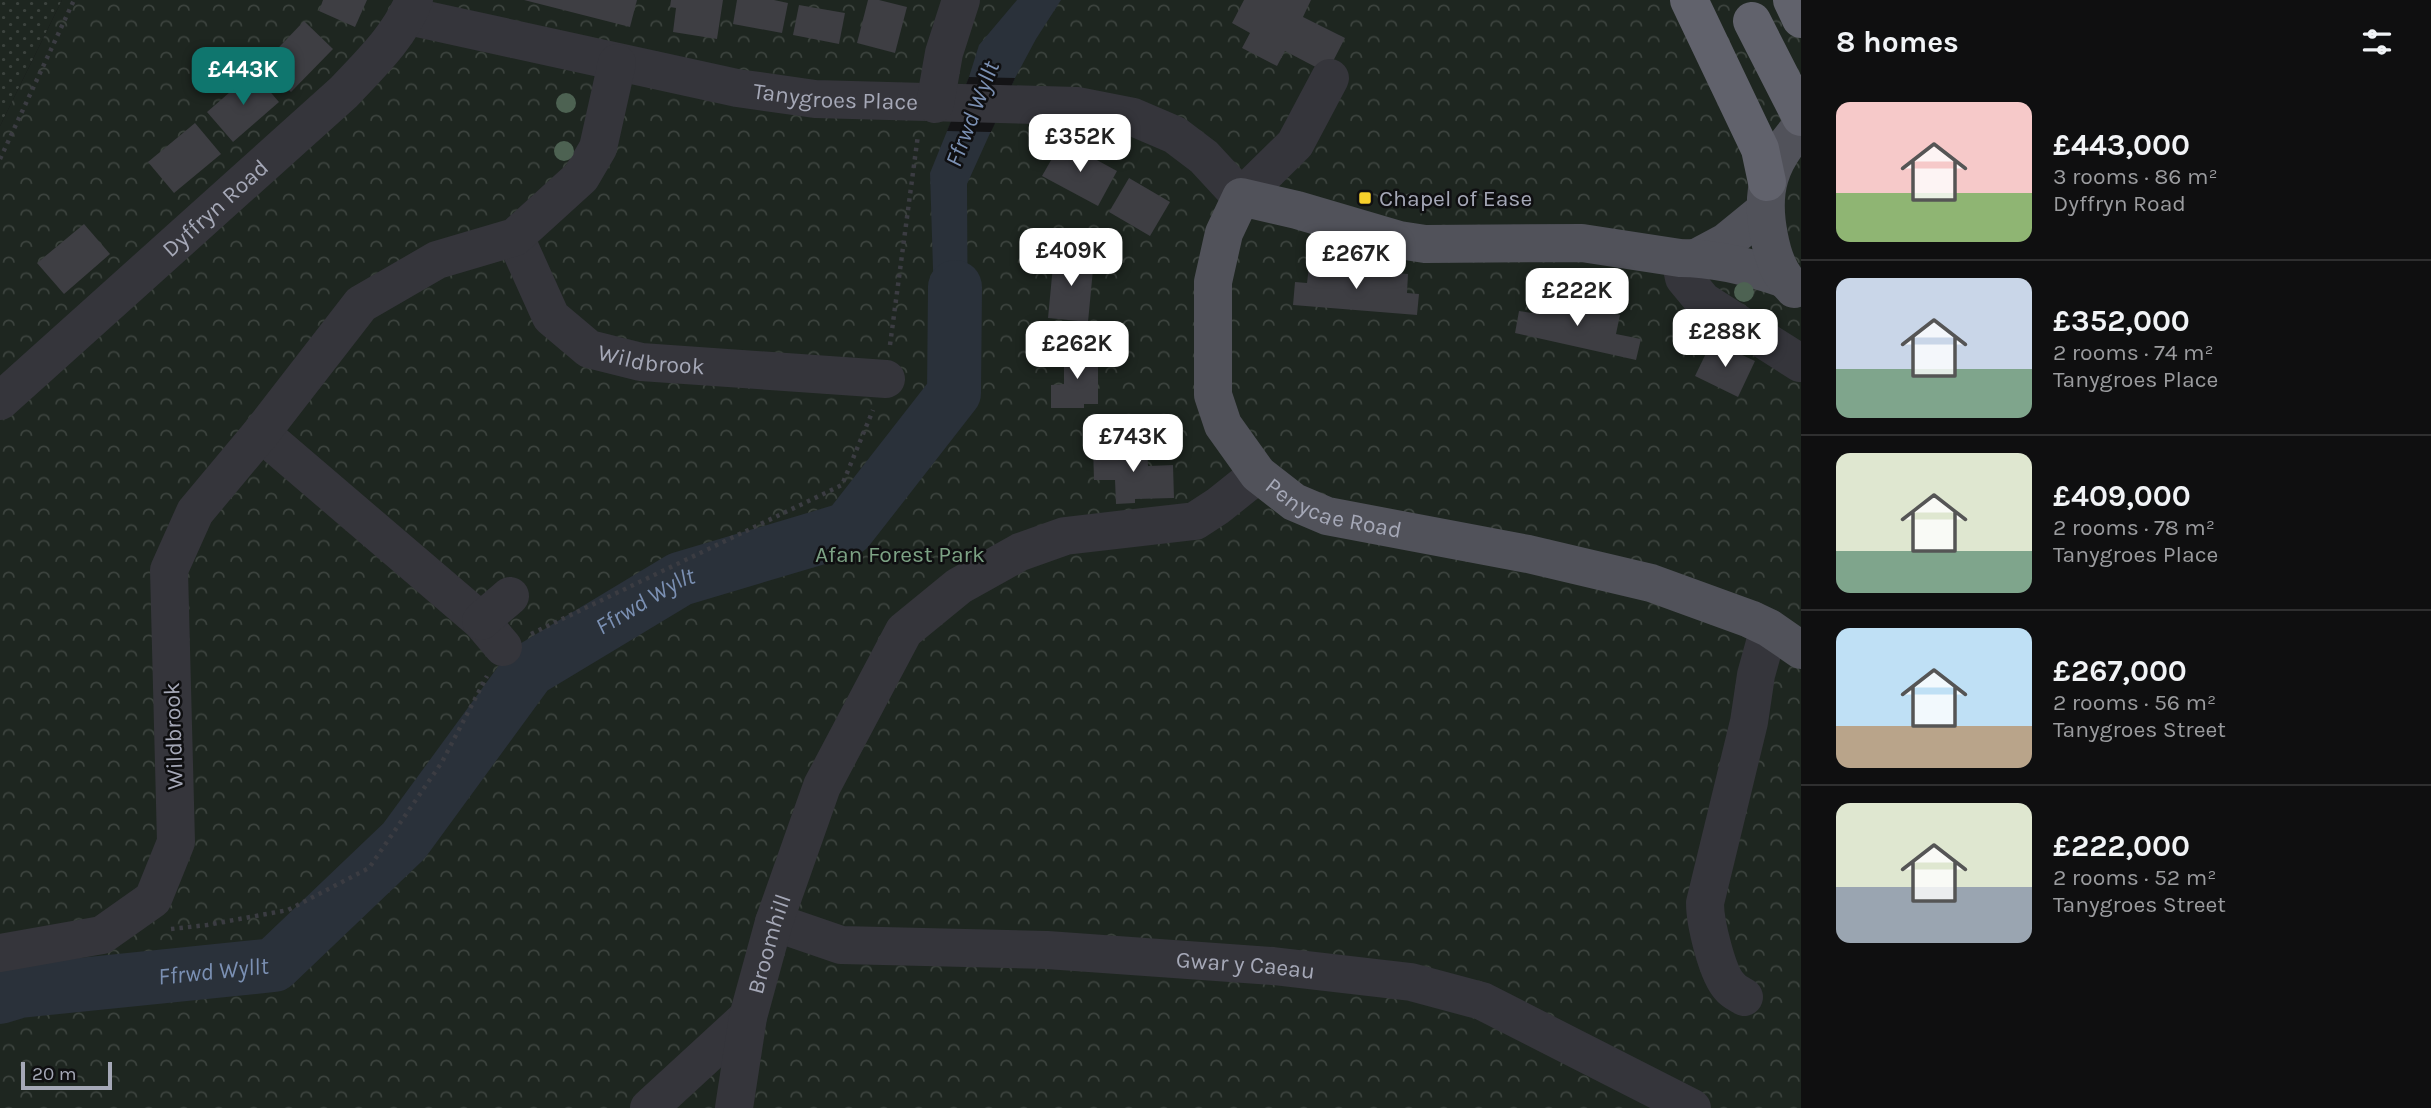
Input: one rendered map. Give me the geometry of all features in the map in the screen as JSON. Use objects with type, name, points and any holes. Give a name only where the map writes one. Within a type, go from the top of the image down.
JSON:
[{"type":"highway","points":[[1689,0],[1760,149],[1765,197]]},
{"type":"highway","points":[[1792,0],[1801,19]]},
{"type":"highway","points":[[1747,10],[1801,117]]},
{"type":"main road","points":[[1792,286],[1772,254],[1765,197],[1777,157],[1801,127]]},
{"type":"main road","points":[[1258,474],[1223,425],[1213,395],[1213,282],[1224,233],[1241,197],[1297,210],[1399,240],[1425,244],[1582,243],[1758,269],[1792,286]]},
{"type":"main road","points":[[1688,258],[1726,242],[1765,197]]},
{"type":"main road","name":"Penycae Road","points":[[1258,474],[1294,502],[1327,516],[1382,529],[1528,554],[1651,583],[1750,619],[1769,628],[1801,650]]},
{"type":"street","points":[[947,103],[944,53],[961,0]]},
{"type":"street","name":"Tanygroes Place","points":[[411,8],[617,63],[737,88],[815,99],[1077,106],[1133,117],[1175,135],[1204,156],[1241,197]]},
{"type":"street","name":"Dyffryn Road","points":[[0,401],[344,92],[385,49],[411,8]]},
{"type":"street","name":"Wildbrook","points":[[0,953],[102,935],[153,900],[176,842],[169,569],[195,512],[261,433],[361,304],[437,260],[515,237],[581,177],[598,148],[617,63]]},
{"type":"street","points":[[1241,197],[1296,144],[1330,78]]},
{"type":"street","name":"Wildbrook","points":[[515,237],[551,317],[589,349],[641,362],[766,385],[886,379]]},
{"type":"street","points":[[1688,258],[1684,278],[1703,301],[1800,363]]},
{"type":"street","points":[[261,433],[492,634],[510,596]]},
{"type":"street","name":"Penycae Road","points":[[822,786],[904,631],[959,586],[1020,552],[1065,536],[1195,521],[1258,474]]},
{"type":"street","points":[[1744,997],[1728,986],[1718,962],[1706,923],[1705,903],[1769,628]]},
{"type":"street","name":"Broomhill","points":[[734,1108],[748,1017],[774,922],[822,786]]},
{"type":"street","name":"Gwar y Caeau","points":[[774,922],[841,945],[1047,950],[1273,966],[1411,982],[1482,1001],[1692,1108]]},
{"type":"street","points":[[649,1108],[748,1017]]},
{"type":"path","points":[[0,159],[74,0]]},
{"type":"path","points":[[168,929],[207,925],[288,910],[369,868],[442,762],[492,634],[842,485],[886,379],[919,128],[947,103]]},
{"type":"green space","points":[[0,0],[62,0],[0,126]]},
{"type":"green space","name":"Afan Forest Park","points":[[62,0],[1801,0],[1801,1108],[0,1108],[0,126]]},
{"type":"water","points":[[1017,0],[1061,0],[1015,78],[967,184],[968,363],[936,364],[930,173],[969,77],[979,45]]},
{"type":"pier","points":[[969,77],[1015,78],[991,132],[947,131]]},
{"type":"building","points":[[323,0],[367,0],[355,27],[319,11]]},
{"type":"building","points":[[524,0],[637,0],[630,27]]},
{"type":"building","points":[[671,0],[723,0],[717,39],[673,32],[676,8],[670,7]]},
{"type":"building","points":[[737,0],[774,0],[788,3],[782,33],[733,24]]},
{"type":"building","points":[[868,0],[907,7],[895,53],[857,43]]},
{"type":"building","points":[[1244,0],[1311,0],[1303,17],[1345,38],[1327,73],[1285,51],[1277,66],[1242,48],[1250,33],[1232,23]]},
{"type":"building","points":[[799,5],[845,13],[839,44],[793,35]]},
{"type":"building","points":[[304,21],[333,49],[291,92],[262,65]]},
{"type":"building","points":[[253,72],[279,102],[233,142],[207,112]]},
{"type":"building","points":[[195,123],[221,154],[174,193],[148,162]]},
{"type":"building","points":[[1062,141],[1117,171],[1098,206],[1042,176]]},
{"type":"building","points":[[1129,178],[1170,202],[1150,236],[1109,212]]},
{"type":"building","points":[[84,224],[110,254],[64,294],[37,263]]},
{"type":"building","points":[[1054,255],[1094,259],[1088,322],[1048,318]]},
{"type":"building","points":[[1309,266],[1408,274],[1407,293],[1419,294],[1417,315],[1293,305],[1295,282],[1307,283]]},
{"type":"building","points":[[1536,297],[1620,315],[1616,334],[1641,339],[1636,360],[1515,333],[1519,311],[1532,313]]},
{"type":"building","points":[[1712,341],[1755,361],[1738,397],[1695,376]]},
{"type":"building","points":[[1064,351],[1098,351],[1098,404],[1084,404],[1084,408],[1051,408],[1051,385],[1064,384]]},
{"type":"building","points":[[1147,446],[1148,466],[1173,465],[1174,498],[1135,499],[1135,503],[1116,504],[1115,480],[1094,480],[1093,447]]},
{"type":"waterway","name":"Ffrwd Wyllt","points":[[0,997],[20,991],[274,965],[404,841],[529,670],[680,579],[848,529],[954,393],[955,287]]},
{"type":"place","name":"Chapel of Ease","points":[[1365,198]]}]
